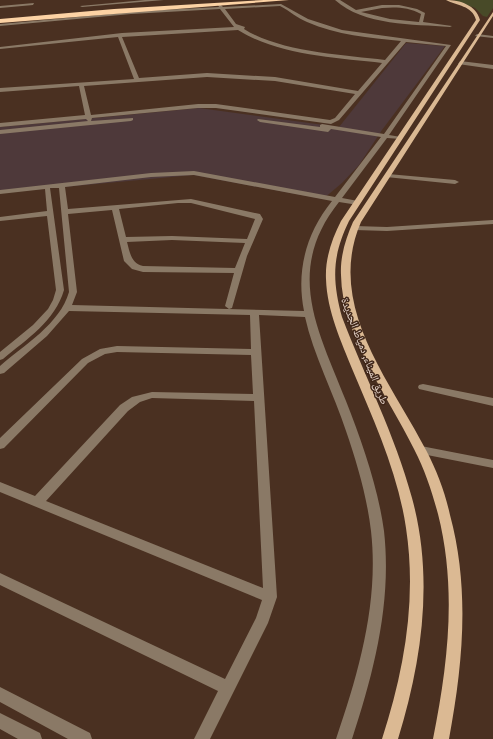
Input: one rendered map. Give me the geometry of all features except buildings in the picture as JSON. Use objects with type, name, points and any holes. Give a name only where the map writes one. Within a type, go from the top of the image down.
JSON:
[{"type":"highway","points":[[0,21],[148,7],[223,6],[287,0]]},
{"type":"highway","points":[[0,18],[90,7],[136,8]]},
{"type":"main road","name":"طريق الميناء, دمياط الجديدة","points":[[441,739],[450,693],[455,647],[456,603],[454,564],[448,527],[439,494],[421,450],[364,343],[354,319],[348,297],[345,276],[346,256],[356,225],[388,176],[419,117],[478,20],[477,15],[472,10],[448,0]]},
{"type":"main road","name":"طريق الميناء, دمياط الجديدة","points":[[390,739],[406,683],[413,641],[416,573],[413,530],[407,499],[397,469],[346,344],[331,295],[329,274],[331,254],[336,237],[354,205],[398,140],[465,63],[482,36],[492,15]]},
{"type":"street","points":[[80,0],[83,8]]},
{"type":"street","points":[[86,0],[90,7],[162,0]]},
{"type":"street","points":[[337,0],[354,11],[377,17],[450,26]]},
{"type":"street","points":[[0,8],[33,2],[34,9]]},
{"type":"street","points":[[0,25],[223,6],[283,5],[301,19],[321,26],[348,32],[449,46],[355,178],[334,201],[320,222],[310,247],[304,274],[307,312],[317,344],[339,397],[364,470],[377,529],[379,564],[376,616],[362,688],[344,739]]},
{"type":"street","points":[[223,6],[240,27],[271,41],[302,49],[387,61]]},
{"type":"street","points":[[354,11],[383,7],[408,8],[422,14],[421,23]]},
{"type":"street","points":[[0,48],[121,35],[240,27]]},
{"type":"street","points":[[482,36],[490,30]]},
{"type":"street","points":[[121,35],[137,79]]},
{"type":"street","points":[[482,36],[493,37]]},
{"type":"street","points":[[0,125],[204,106],[327,122],[336,120],[405,40]]},
{"type":"street","points":[[465,63],[493,67]]},
{"type":"street","points":[[465,63],[468,69],[493,72]]},
{"type":"street","points":[[0,90],[194,75],[236,76],[296,82],[359,93]]},
{"type":"street","points":[[81,84],[91,117]]},
{"type":"street","points":[[0,131],[91,117],[209,110],[384,138]]},
{"type":"street","points":[[0,131],[193,113],[215,113],[238,116]]},
{"type":"street","points":[[253,119],[398,140]]},
{"type":"street","points":[[0,192],[178,176],[193,176],[354,205]]},
{"type":"street","points":[[388,176],[454,182]]},
{"type":"street","points":[[0,195],[99,183]]},
{"type":"street","points":[[0,371],[53,325],[70,304],[73,292],[62,188]]},
{"type":"street","points":[[0,357],[46,317],[55,306],[60,296],[48,190]]},
{"type":"street","points":[[64,212],[185,201],[254,214],[259,219],[238,271],[229,306]]},
{"type":"street","points":[[114,207],[129,263],[139,268],[238,271]]},
{"type":"street","points":[[0,219],[51,213]]},
{"type":"street","points":[[356,225],[493,216]]},
{"type":"street","points":[[356,225],[387,229],[493,222]]},
{"type":"street","points":[[123,240],[172,238],[249,241]]},
{"type":"street","points":[[70,304],[229,306],[307,312]]},
{"type":"street","points":[[70,304],[254,313],[307,312]]},
{"type":"street","points":[[202,739],[263,619],[270,597],[254,313]]},
{"type":"street","points":[[0,445],[85,362],[103,351],[117,349],[256,352]]},
{"type":"street","points":[[423,387],[493,402]]},
{"type":"street","points":[[37,502],[124,408],[136,400],[152,395],[258,398]]},
{"type":"street","points":[[421,450],[493,464]]},
{"type":"street","points":[[0,487],[270,597]]},
{"type":"street","points":[[0,579],[227,688]]},
{"type":"street","points":[[0,694],[84,739]]},
{"type":"street","points":[[0,721],[34,739]]},
{"type":"shaded area","points":[[406,43],[445,46],[382,130],[359,165],[342,183],[323,199],[193,175],[0,193],[0,127],[199,108],[339,127]]},
{"type":"green space","points":[[454,0],[493,0],[493,8],[487,17],[483,16],[475,8]]}]
